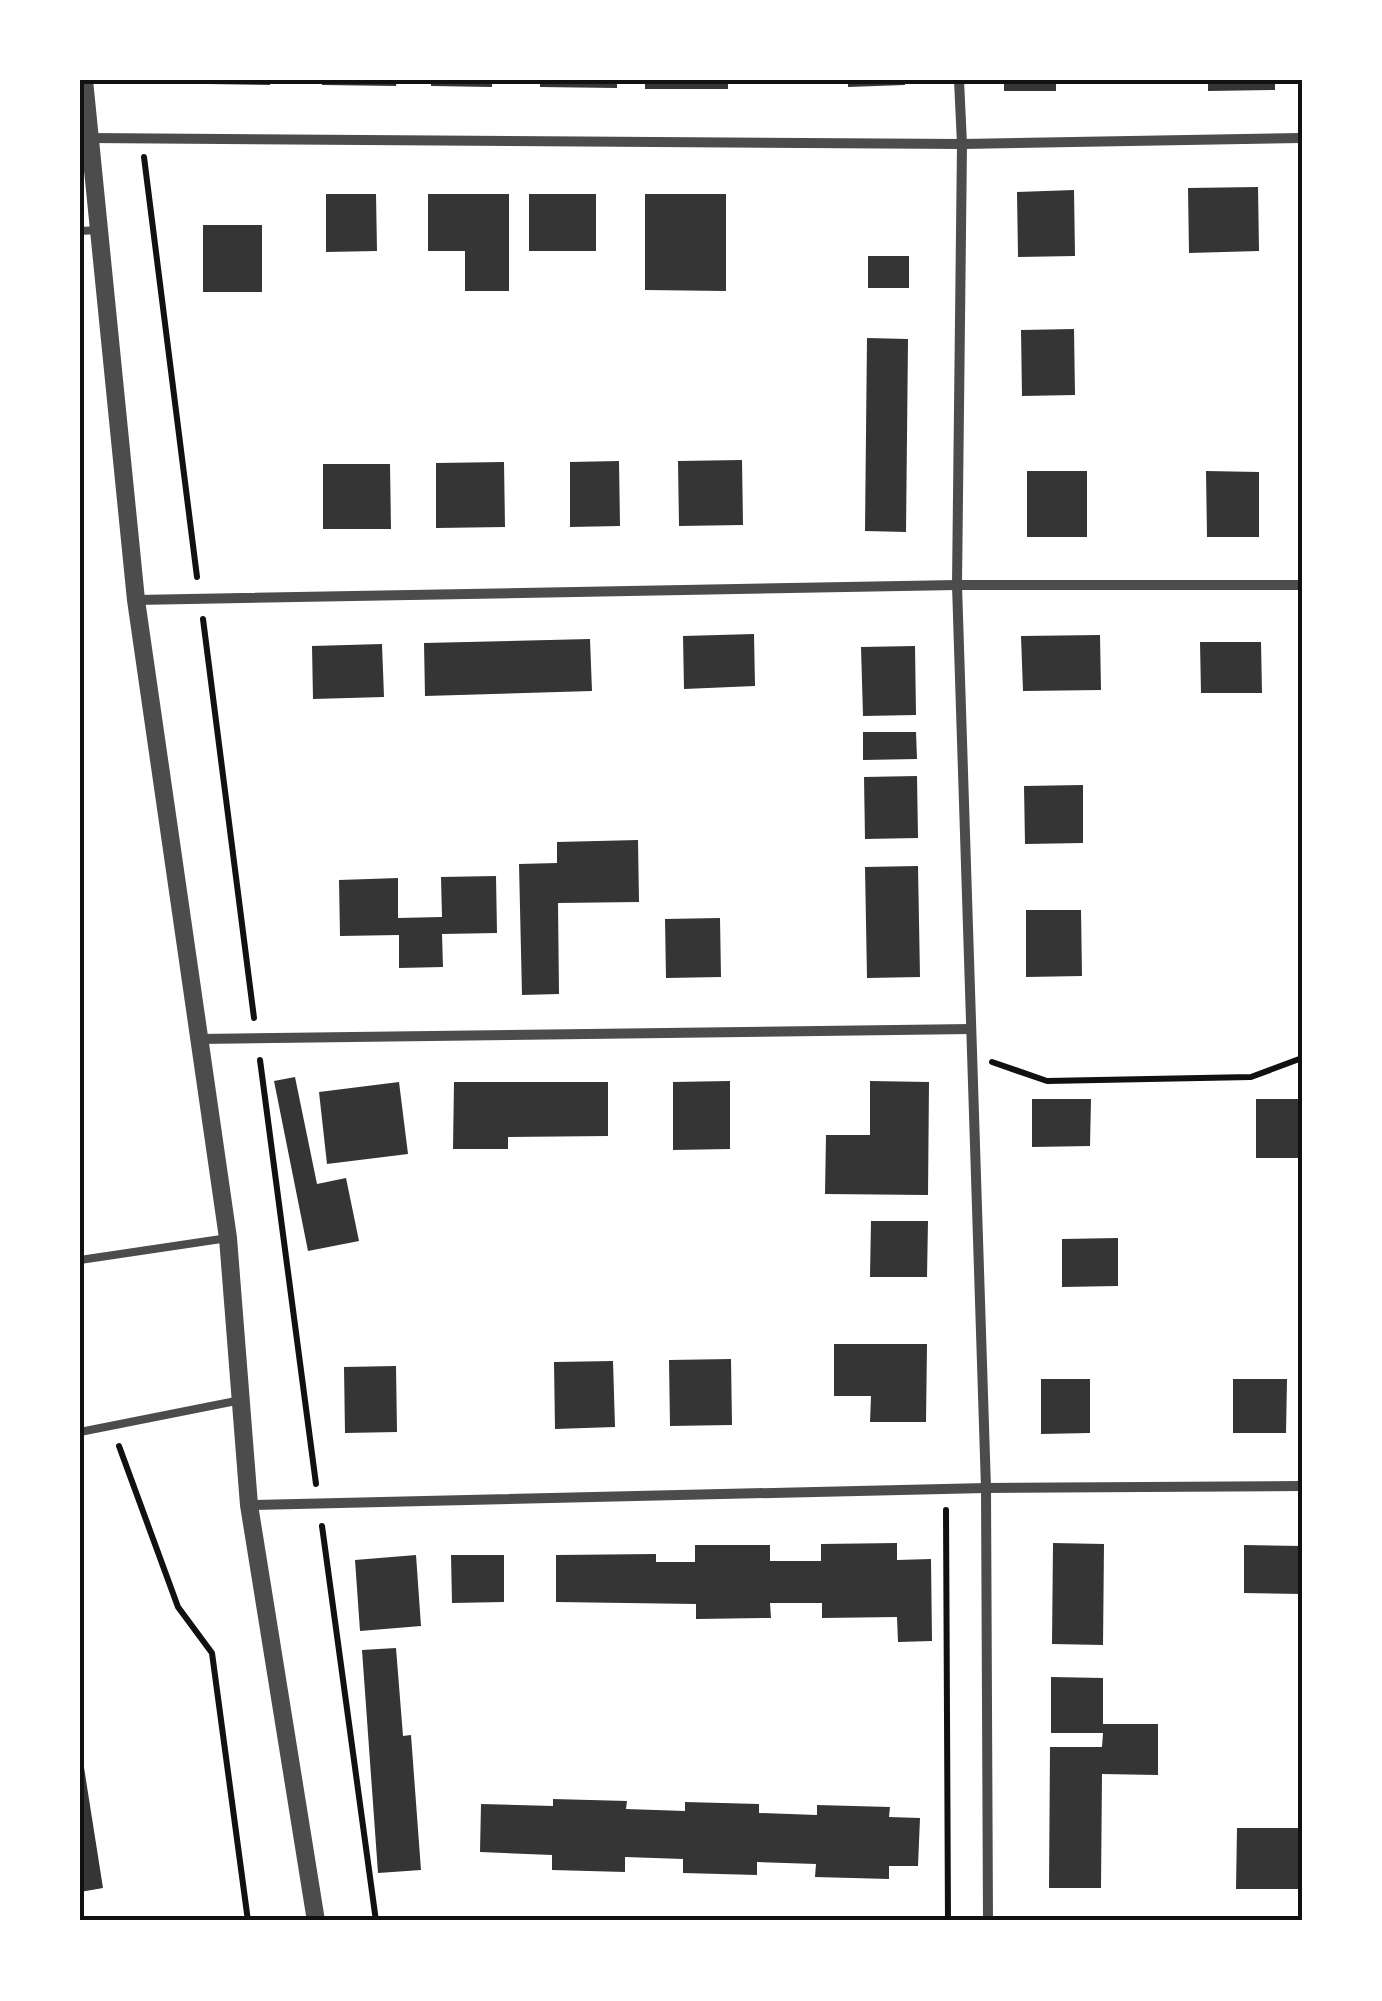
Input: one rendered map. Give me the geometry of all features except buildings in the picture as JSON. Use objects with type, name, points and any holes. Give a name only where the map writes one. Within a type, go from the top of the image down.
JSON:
[{"type":"street","points":[[84,80],[89,230],[136,600],[228,1238],[250,1505],[316,1921]]},
{"type":"street","points":[[959,80],[962,144],[957,585],[986,1488],[988,1921]]},
{"type":"street","points":[[88,138],[962,144],[1302,138]]},
{"type":"street","points":[[136,600],[957,585],[1302,585]]},
{"type":"street","points":[[198,1039],[971,1030]]},
{"type":"street","points":[[250,1505],[986,1488],[1302,1486]]},
{"type":"lane","points":[[80,1260],[228,1238]]},
{"type":"lane","points":[[80,1432],[241,1400]]},
{"type":"path","points":[[972,1055],[1047,1081],[1251,1077],[1302,1058]]},
{"type":"path","points":[[111,1426],[178,1607],[212,1654],[248,1921]]},
{"type":"path","points":[[946,1489],[948,1921]]}]
